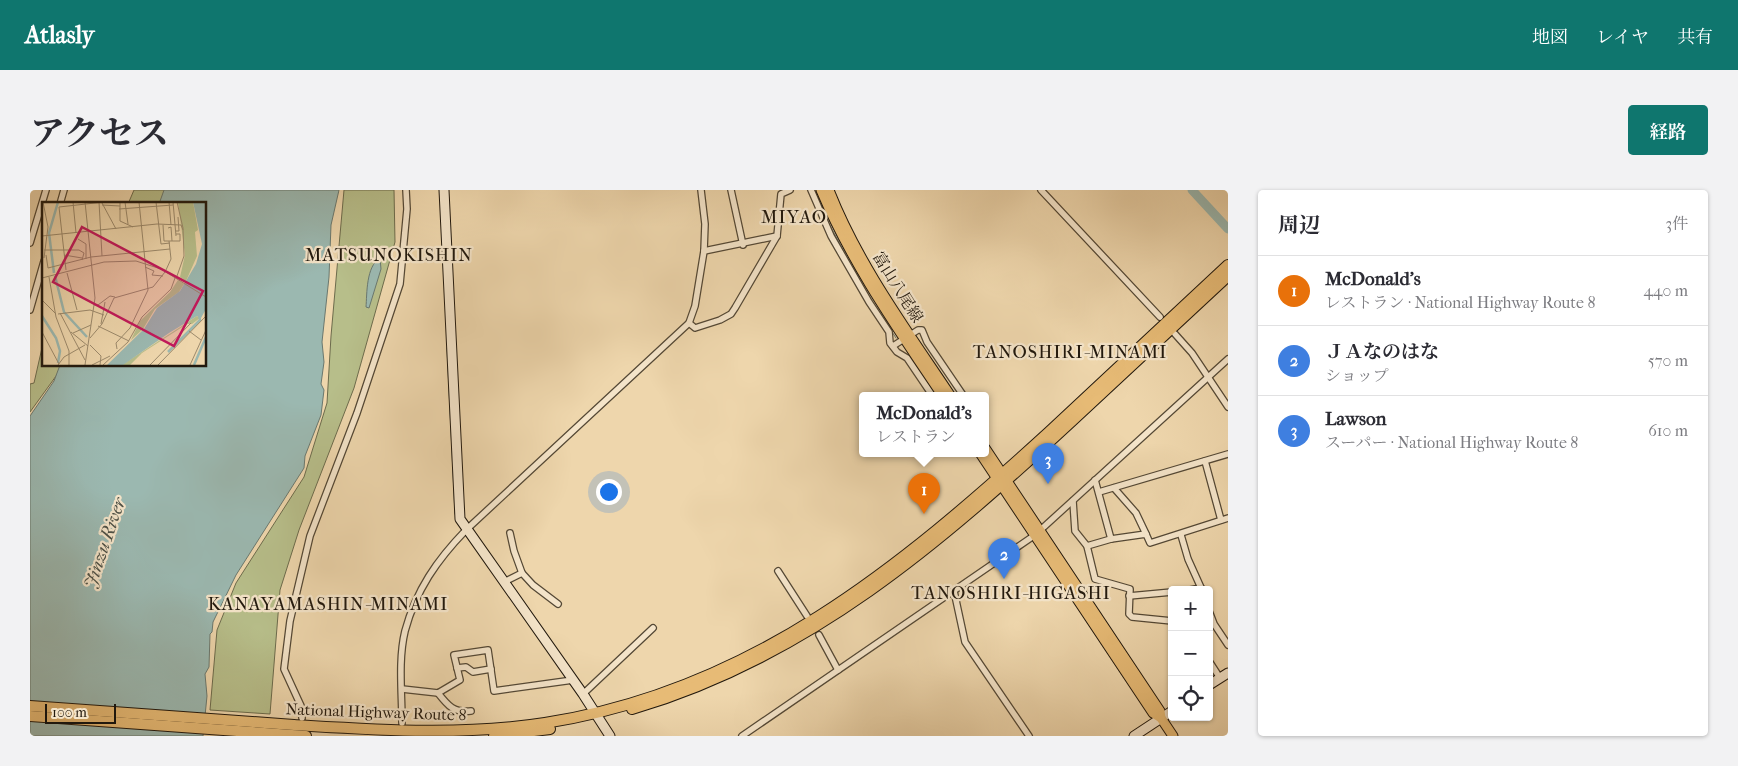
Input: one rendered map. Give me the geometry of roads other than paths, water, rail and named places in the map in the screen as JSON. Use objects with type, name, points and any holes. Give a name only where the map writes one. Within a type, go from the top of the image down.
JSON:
[{"type":"highway","name":"National Highway Route 8","points":[[494,736],[553,729],[674,697],[715,680],[808,632],[887,581],[935,543],[1228,265]]},
{"type":"highway","name":"National Highway Route 8","points":[[1002,480],[1228,276]]},
{"type":"highway","name":"National Highway Route 8","points":[[30,706],[280,729],[306,736]]},
{"type":"highway","name":"National Highway Route 8","points":[[30,716],[280,729],[442,732],[545,723],[597,716]]},
{"type":"main road","name":"富山八尾線","points":[[821,190],[842,236],[908,337],[948,392]]},
{"type":"main road","name":"富山八尾線","points":[[829,190],[870,272],[940,392]]},
{"type":"main road","points":[[989,456],[1002,480]]},
{"type":"main road","points":[[983,457],[1002,480],[1038,533],[1153,714],[1161,718],[1172,736]]},
{"type":"street","points":[[42,202],[46,190]]},
{"type":"street","points":[[302,718],[301,706],[284,668],[290,621],[310,536],[358,413],[400,284],[407,209],[406,190]]},
{"type":"street","points":[[444,190],[458,512],[466,530],[583,694],[610,736]]},
{"type":"street","points":[[402,723],[405,631],[430,572],[466,530],[689,323],[695,306],[704,251],[705,224],[701,190]]},
{"type":"street","points":[[731,190],[742,244]]},
{"type":"street","points":[[689,323],[695,328],[731,314],[777,236],[780,192],[790,190]]},
{"type":"street","points":[[811,190],[831,236],[889,332],[890,343],[897,352],[907,358],[930,392]]},
{"type":"street","points":[[1041,190],[1160,317]]},
{"type":"street","points":[[30,243],[42,203]]},
{"type":"street","points":[[704,251],[777,236]]},
{"type":"street","points":[[30,310],[42,268]]},
{"type":"street","points":[[893,346],[922,330],[927,342],[960,392]]},
{"type":"street","points":[[1175,334],[1192,353],[1228,407]]},
{"type":"street","points":[[742,736],[1038,533],[1228,360]]},
{"type":"street","points":[[1099,492],[1228,454]]},
{"type":"street","points":[[1205,461],[1221,520]]},
{"type":"street","points":[[1095,480],[1111,539]]},
{"type":"street","points":[[1114,488],[1136,513],[1150,543],[1180,535],[1228,518]]},
{"type":"street","points":[[1073,501],[1075,531],[1083,544],[1087,546],[1095,579],[1130,589],[1130,614],[1132,617],[1168,621]]},
{"type":"street","points":[[510,533],[514,552],[522,573],[532,585],[558,604]]},
{"type":"street","points":[[1087,546],[1111,539],[1146,534]]},
{"type":"street","points":[[1180,535],[1200,586]]},
{"type":"street","points":[[778,571],[807,616]]},
{"type":"street","points":[[504,582],[522,573]]},
{"type":"street","points":[[954,591],[965,642],[1029,736]]},
{"type":"street","points":[[1129,596],[1168,592]]},
{"type":"street","points":[[1213,626],[1228,645]]},
{"type":"street","points":[[583,694],[654,628]]},
{"type":"street","points":[[818,635],[838,670]]},
{"type":"street","points":[[402,689],[438,693],[460,680],[454,655],[488,650],[494,691],[573,680]]},
{"type":"street","points":[[1213,665],[1224,675],[1213,682]]},
{"type":"street","points":[[457,668],[466,667],[473,672],[491,668]]},
{"type":"street","points":[[438,693],[450,708],[456,711],[471,711]]},
{"type":"street","points":[[1134,736],[1168,714]]},
{"type":"water","name":"Jinzu River","points":[[164,190],[339,190],[331,225],[329,277],[322,342],[324,362],[321,384],[324,390],[321,415],[305,456],[304,468],[236,575],[213,622],[210,634],[209,667],[205,674],[207,696],[203,736],[30,736],[30,416],[54,381],[60,366],[206,366],[206,202],[160,202]]},
{"type":"water","points":[[380,258],[381,269],[369,308],[366,307],[368,281],[372,267]]},
{"type":"waterway","points":[[1192,190],[1228,229]]},
{"type":"waterway","points":[[826,218],[850,263]]},
{"type":"waterway","points":[[869,297],[896,338]]},
{"type":"waterway","points":[[447,348],[455,514]]},
{"type":"place","name":"Lawson","points":[[1048,484]]},
{"type":"place","name":"McDonald's","points":[[924,514]]},
{"type":"place","name":"ＪＡなのはな","points":[[1004,579]]},
{"type":"district","name":"MIYAO","points":[[794,217]]},
{"type":"district","name":"MATSUNOKISHIN","points":[[389,255]]},
{"type":"district","name":"TANOSHIRI-MINAMI","points":[[1070,352]]},
{"type":"district","name":"TANOSHIRI-HIGASHI","points":[[1011,593]]},
{"type":"district","name":"KANAYAMASHIN-MINAMI","points":[[328,604]]}]
